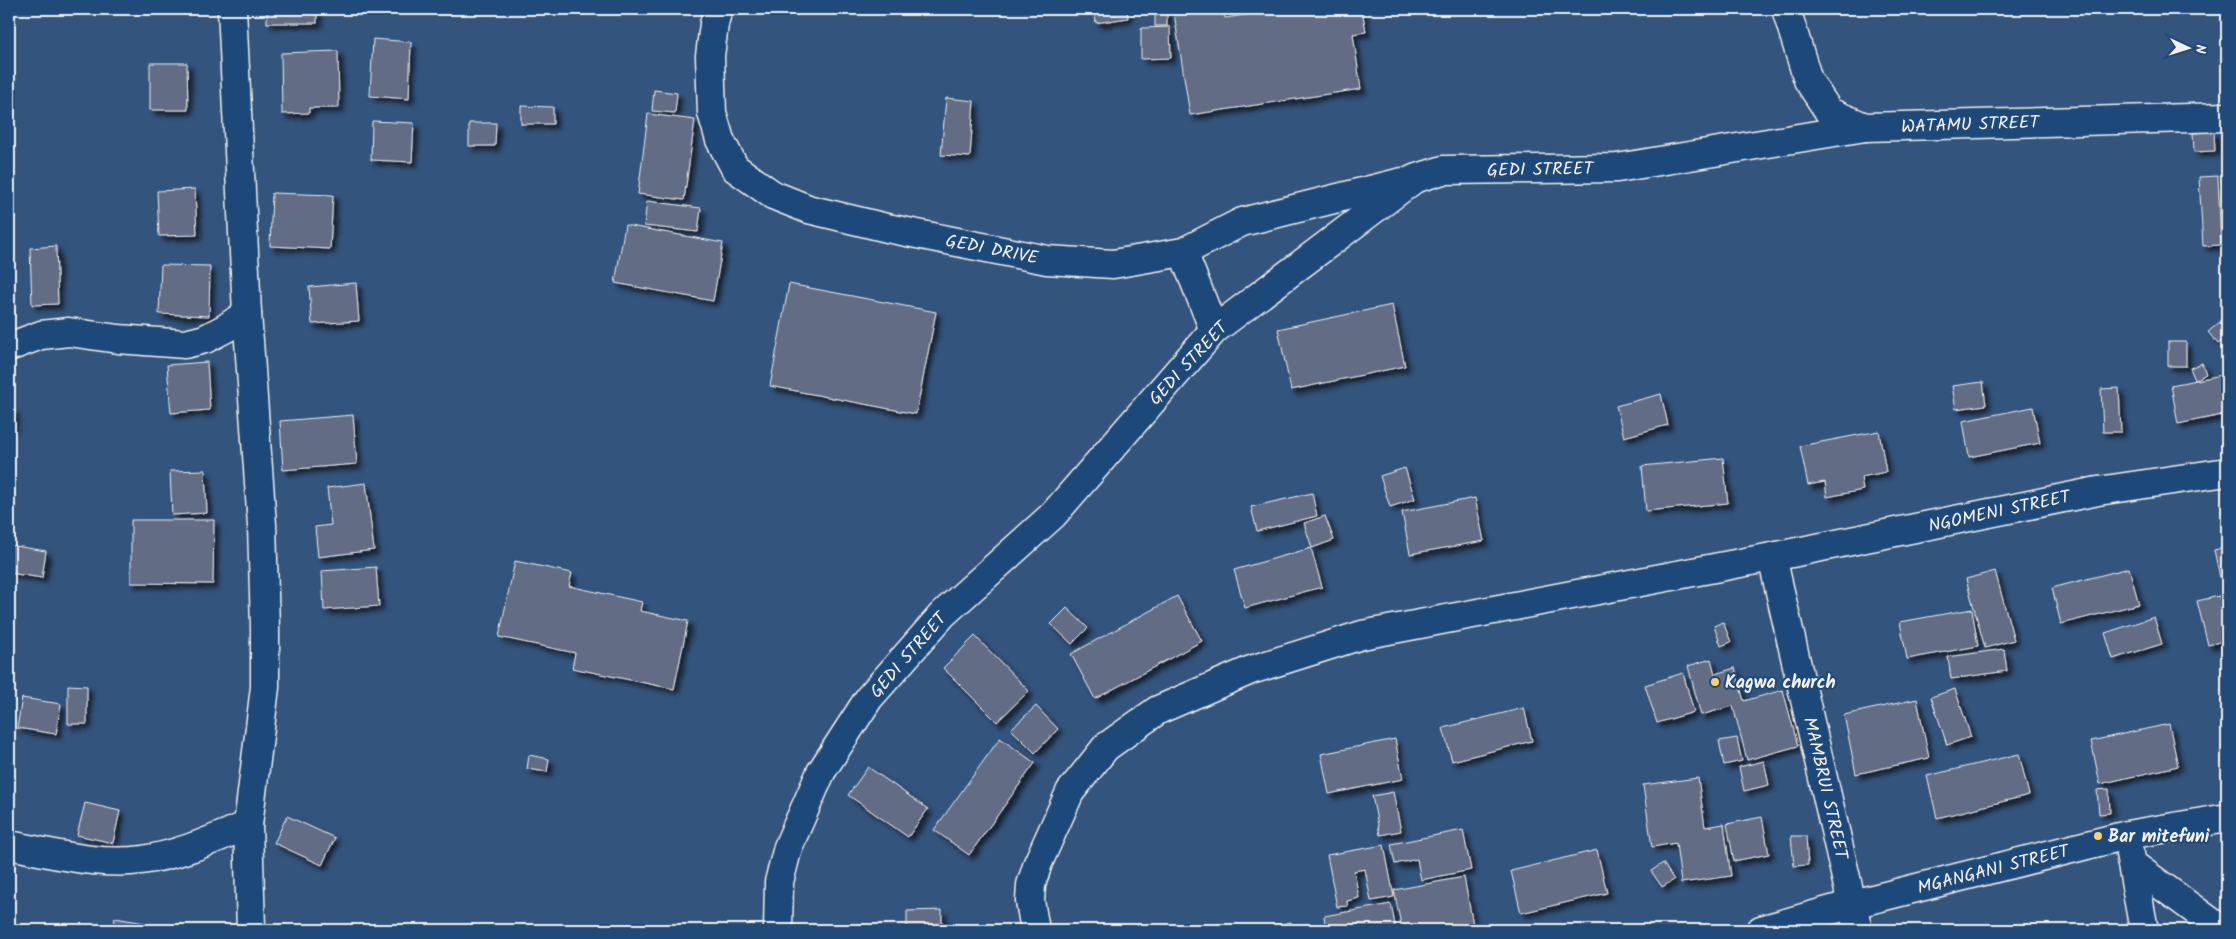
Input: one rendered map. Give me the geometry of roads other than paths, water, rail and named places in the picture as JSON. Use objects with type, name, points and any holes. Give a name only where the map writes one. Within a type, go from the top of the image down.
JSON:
[{"type":"street","points":[[232,9],[247,313],[262,525],[265,658],[265,687],[248,825],[251,930]]},
{"type":"street","name":"GEDI DRIVE","points":[[718,9],[710,56],[712,113],[720,140],[735,168],[773,194],[808,209],[888,228],[1047,260],[1113,264],[1182,252],[1242,222],[1414,179]]},
{"type":"street","name":"WATAMU STREET","points":[[1786,9],[1808,80],[1829,112],[1865,127],[2227,117]]},
{"type":"street","name":"GEDI STREET","points":[[778,930],[779,882],[788,847],[821,772],[869,698],[943,614],[1052,516],[1214,330],[1414,179],[1443,170],[1617,168],[1865,127]]},
{"type":"street","points":[[1182,252],[1214,330]]},
{"type":"street","points":[[9,347],[41,335],[69,332],[118,340],[185,344],[205,339],[226,328],[247,313]]},
{"type":"street","name":"NGOMENI STREET","points":[[1035,930],[1030,901],[1031,885],[1038,863],[1070,792],[1106,747],[1158,710],[1251,670],[1362,635],[1772,557],[2098,491],[2227,472]]},
{"type":"street","name":"MAMBRUI STREET","points":[[1772,557],[1856,917]]},
{"type":"street","name":"MGANGANI STREET","points":[[1761,930],[1856,917],[2127,836],[2227,818]]},
{"type":"street","points":[[9,845],[74,858],[106,861],[142,860],[194,847],[248,825]]},
{"type":"street","points":[[2127,836],[2144,930]]},
{"type":"street","points":[[2132,864],[2222,930]]},
{"type":"place","name":"Kagwa church","points":[[1715,682]]},
{"type":"place","name":"Bar mitefuni","points":[[2098,836]]}]
